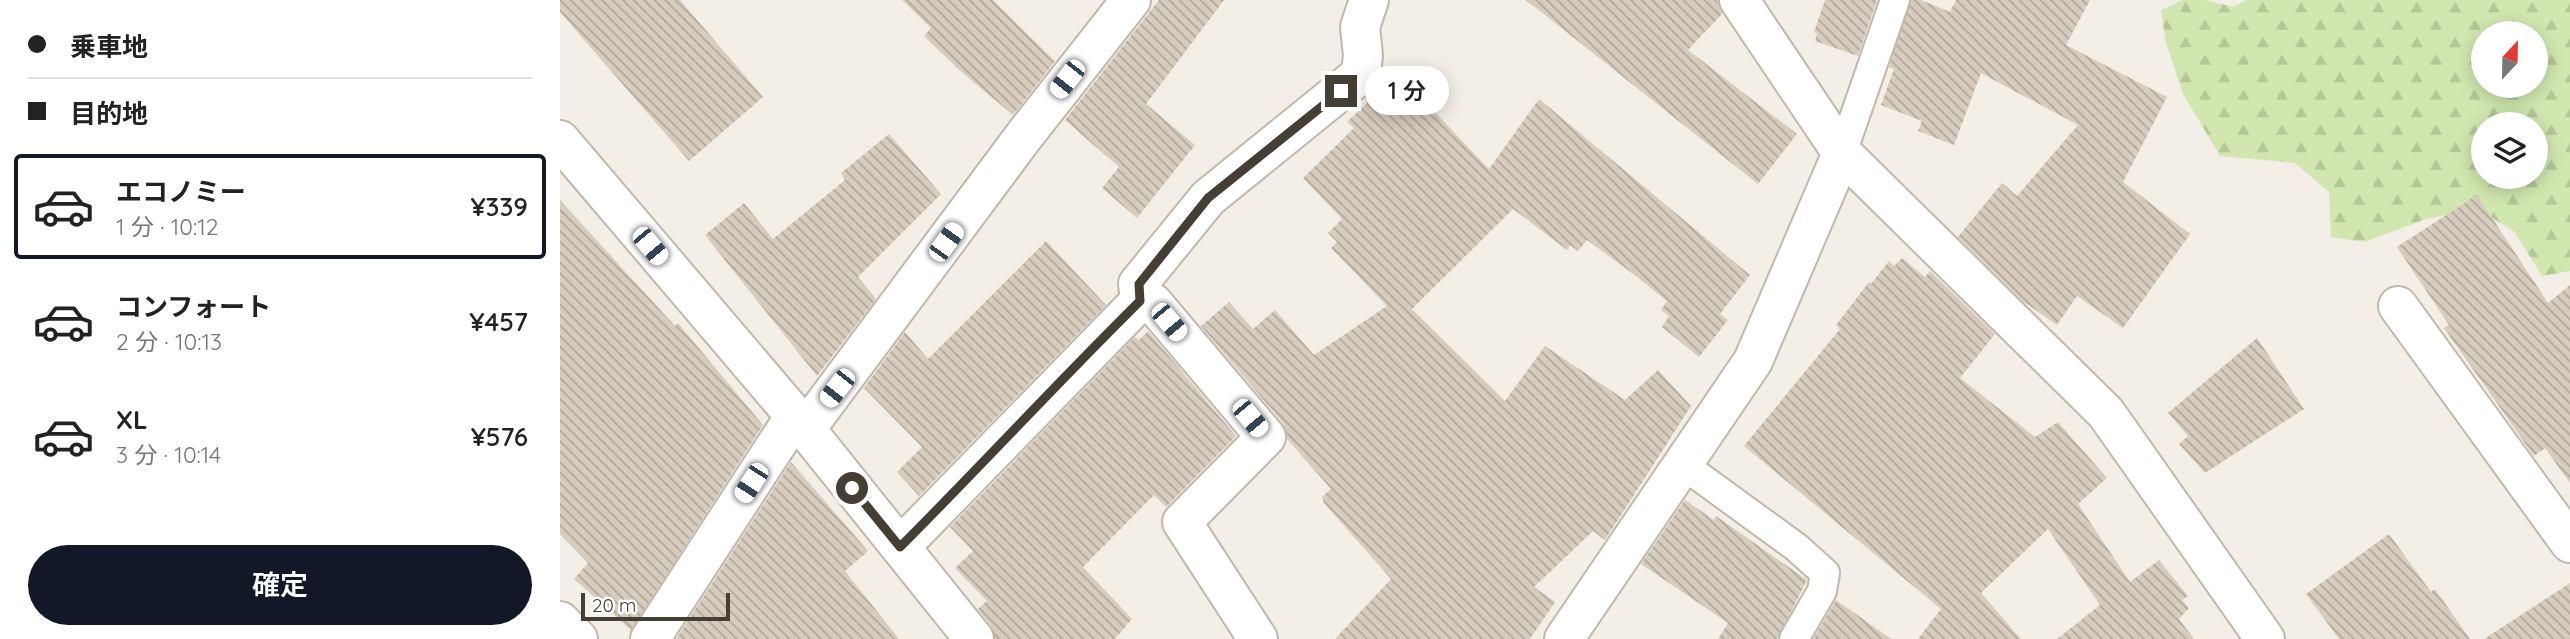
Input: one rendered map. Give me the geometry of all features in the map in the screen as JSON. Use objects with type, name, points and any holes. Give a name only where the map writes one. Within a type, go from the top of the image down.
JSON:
[{"type":"street","points":[[650,639],[800,423],[1131,0]]},
{"type":"street","points":[[900,547],[1046,394],[1140,301],[1139,284],[1208,198],[1361,74],[1363,55],[1360,27],[1369,0]]},
{"type":"street","points":[[1739,0],[1842,153],[2106,413],[2265,639]]},
{"type":"street","points":[[560,140],[800,423],[974,639]]},
{"type":"street","points":[[1564,639],[1752,361],[1842,153]]},
{"type":"street","points":[[1140,301],[1153,303],[1266,437],[1182,522],[1258,639]]},
{"type":"street","points":[[2398,306],[2570,543]]},
{"type":"street","points":[[560,621],[578,639]]},
{"type":"lane","points":[[1842,153],[1895,0]]},
{"type":"lane","points":[[1682,464],[1796,547],[1825,573],[1822,591],[1794,639]]},
{"type":"green space","points":[[2183,0],[2204,0],[2234,7],[2246,0],[2570,0],[2570,271],[2542,276],[2514,231],[2477,209],[2426,219],[2365,242],[2331,237],[2329,192],[2295,163],[2220,156],[2183,94],[2166,43],[2161,10]]},
{"type":"building","points":[[560,0],[680,0],[763,97],[689,161],[560,12]]},
{"type":"building","points":[[902,0],[993,0],[1055,61],[1013,115],[958,69],[924,36],[931,28]]},
{"type":"building","points":[[1159,0],[1224,0],[1146,104],[1195,145],[1137,218],[1102,188],[1119,167],[1065,120]]},
{"type":"building","points":[[1526,0],[1717,0],[1722,14],[1688,50],[1797,134],[1758,184]]},
{"type":"building","points":[[1825,0],[1877,0],[1858,56],[1815,41],[1817,33],[1814,32]]},
{"type":"building","points":[[1911,0],[1921,0],[1950,12],[1956,0],[2090,0],[2066,45],[2167,97],[2123,182],[2190,234],[2123,328],[2077,296],[2057,325],[2024,302],[1958,237],[2002,183],[2017,196],[2078,125],[1981,73],[1954,145],[1918,131],[1922,121],[1881,105],[1894,69],[1889,67]]},
{"type":"building","points":[[1407,83],[1489,169],[1539,99],[1750,275],[1720,314],[1728,320],[1699,357],[1662,327],[1669,316],[1661,310],[1667,301],[1632,273],[1587,240],[1578,251],[1570,245],[1567,250],[1513,209],[1412,309],[1505,401],[1545,346],[1625,400],[1658,370],[1691,406],[1605,540],[1593,531],[1534,587],[1555,602],[1530,639],[1335,639],[1391,579],[1324,503],[1322,497],[1331,489],[1287,439],[1283,423],[1201,326],[1229,302],[1253,329],[1275,310],[1314,355],[1387,306],[1331,248],[1337,242],[1328,233],[1342,219],[1303,178],[1354,128],[1347,122],[1374,96],[1383,105]]},
{"type":"building","points":[[889,134],[941,194],[858,277],[876,299],[817,376],[705,235],[744,203],[773,239],[845,180],[841,173]]},
{"type":"building","points":[[2477,195],[2548,303],[2570,285],[2570,483],[2545,448],[2534,456],[2444,328],[2449,325],[2397,247]]},
{"type":"building","points":[[560,200],[675,326],[678,323],[763,425],[631,630],[574,579],[588,563],[560,534]]},
{"type":"building","points":[[1046,241],[1106,305],[919,496],[897,472],[922,447],[864,388],[905,332],[928,359]]},
{"type":"building","points":[[1902,258],[1925,277],[1930,271],[1995,334],[1960,378],[2035,437],[2058,422],[2107,478],[2078,504],[2130,582],[2159,560],[2188,596],[2182,600],[2189,608],[2179,619],[2194,639],[2057,639],[2100,605],[2048,529],[1981,593],[2021,639],[1918,639],[1941,609],[1744,446],[1840,329],[1836,325],[1869,282],[1871,284],[1889,261],[1894,266]]},
{"type":"building","points":[[1148,331],[1236,436],[1166,507],[1154,495],[1083,567],[1132,619],[1115,639],[995,639],[991,626],[978,609],[987,601],[955,568],[973,551],[950,527],[1135,337],[1139,340]]},
{"type":"building","points":[[2257,338],[2304,409],[2205,473],[2179,444],[2188,436],[2168,413]]},
{"type":"building","points":[[791,462],[868,551],[845,571],[899,639],[676,639]]},
{"type":"building","points":[[1685,500],[1714,520],[1716,516],[1807,580],[1777,639],[1718,639],[1728,623],[1641,564]]},
{"type":"building","points":[[2389,534],[2431,592],[2435,589],[2470,639],[2339,639],[2306,594]]},
{"type":"building","points":[[2570,583],[2570,639],[2484,639]]},
{"type":"building","points":[[1836,600],[1891,639],[1813,639]]},
{"type":"route","points":[[852,488],[900,547],[1046,394],[1140,301],[1139,284],[1208,198],[1341,91]]}]
